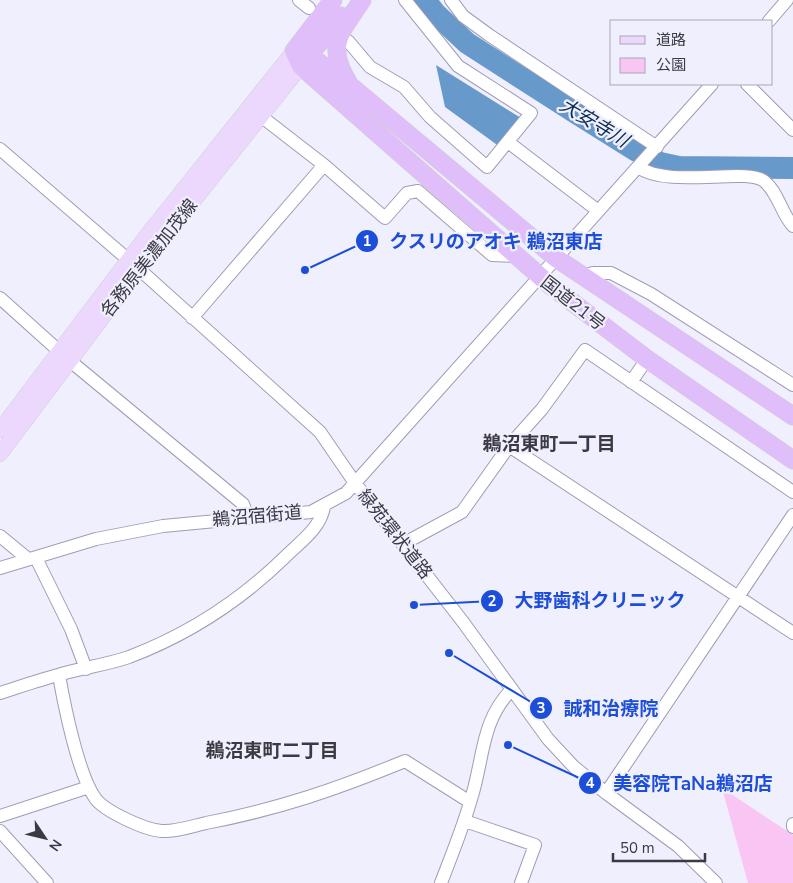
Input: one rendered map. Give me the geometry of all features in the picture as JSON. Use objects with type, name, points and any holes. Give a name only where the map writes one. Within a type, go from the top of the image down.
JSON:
[{"type":"highway","points":[[302,58],[333,0]]},
{"type":"highway","points":[[302,58],[353,0]]},
{"type":"highway","points":[[352,88],[338,62],[335,48],[338,37],[362,0]]},
{"type":"highway","name":"国道21号","points":[[302,58],[352,88],[556,258],[793,416]]},
{"type":"highway","name":"国道21号","points":[[302,58],[538,276],[647,359],[793,460]]},
{"type":"main road","name":"各務原美濃加茂線","points":[[134,264],[262,117],[302,58]]},
{"type":"main road","name":"各務原美濃加茂線","points":[[0,430],[64,356],[134,264],[302,58]]},
{"type":"main road","name":"各務原美濃加茂線","points":[[0,454],[64,356]]},
{"type":"street","points":[[299,0],[309,8]]},
{"type":"street","points":[[348,41],[370,67],[404,87],[430,117],[487,167],[532,113],[458,66],[405,0]]},
{"type":"street","points":[[451,0],[463,16],[488,35],[655,149]]},
{"type":"street","points":[[770,20],[786,0]]},
{"type":"street","name":"鵜沼宿街道","points":[[0,568],[96,539],[163,526],[248,517],[294,515],[324,507],[346,493],[597,210],[655,149],[711,85]]},
{"type":"street","points":[[748,85],[793,130]]},
{"type":"street","points":[[262,117],[324,165],[385,218],[407,193],[418,191],[492,254],[515,256]]},
{"type":"street","points":[[508,142],[597,210]]},
{"type":"street","name":"緑苑環状道路","points":[[0,149],[134,264],[320,432],[355,483],[403,544],[548,739],[574,767],[606,794],[678,846],[716,883]]},
{"type":"street","points":[[192,318],[324,165]]},
{"type":"street","points":[[639,166],[652,174],[683,178],[749,177],[762,179],[772,189],[786,219],[793,226]]},
{"type":"street","points":[[584,276],[593,273],[611,273],[651,294],[793,385]]},
{"type":"street","points":[[0,298],[64,356],[242,504],[248,517]]},
{"type":"street","points":[[403,544],[462,512],[509,446],[542,409],[584,350],[793,492]]},
{"type":"street","points":[[631,382],[647,359]]},
{"type":"street","points":[[509,446],[793,633]]},
{"type":"street","points":[[0,693],[59,674],[86,669],[128,657],[166,640],[218,612],[263,578],[311,532],[322,517],[324,507]]},
{"type":"street","points":[[606,794],[793,515]]},
{"type":"street","points":[[0,536],[32,558],[71,629],[86,669]]},
{"type":"street","points":[[59,674],[64,707],[89,787],[95,799],[127,820],[162,832],[256,813],[308,799],[405,761],[470,802]]},
{"type":"street","points":[[441,883],[465,821],[480,770],[481,750],[487,727],[499,703],[512,689]]},
{"type":"street","points":[[0,816],[89,787]]},
{"type":"street","points":[[465,821],[536,844],[521,883]]},
{"type":"street","points":[[0,831],[48,883]]},
{"type":"green space","points":[[722,788],[793,835],[793,883],[748,883]]},
{"type":"water","points":[[436,65],[521,118],[500,147],[445,107]]},
{"type":"waterway","name":"大安寺川","points":[[425,0],[435,13],[467,43],[635,150],[660,163],[679,167],[793,168]]},
{"type":"place","name":"クスリのアオキ 鵜沼東店","points":[[305,270]]},
{"type":"place","name":"大野歯科クリニック","points":[[414,605]]},
{"type":"place","name":"誠和治療院","points":[[449,653]]},
{"type":"place","name":"美容院TaNa鵜沼店","points":[[508,745]]},
{"type":"district","name":"鵜沼東町一丁目","points":[[549,444]]},
{"type":"district","name":"鵜沼東町二丁目","points":[[272,751]]}]
